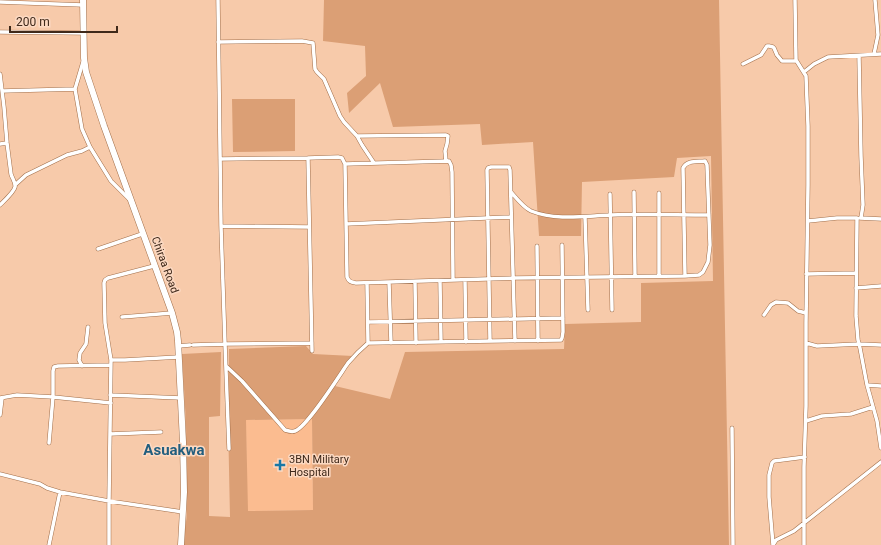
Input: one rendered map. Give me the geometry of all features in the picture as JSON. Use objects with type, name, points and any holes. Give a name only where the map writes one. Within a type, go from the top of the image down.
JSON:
[{"type":"highway","name":"Chiraa Road","points":[[83,2],[84,58],[86,72],[98,111],[172,313],[177,332],[184,471],[181,545]]},
{"type":"street","points":[[218,0],[221,226],[229,449]]},
{"type":"street","points":[[795,0],[796,61],[806,76],[808,126],[804,545]]},
{"type":"street","points":[[874,54],[878,35],[875,0]]},
{"type":"street","points":[[0,2],[83,2]]},
{"type":"street","points":[[0,32],[83,33]]},
{"type":"street","points":[[218,42],[302,41],[313,43],[316,72],[324,79],[340,116],[357,136],[374,163]]},
{"type":"street","points":[[743,64],[761,55],[767,46],[774,48],[782,61],[796,61]]},
{"type":"street","points":[[804,72],[814,64],[828,57],[881,54]]},
{"type":"street","points":[[859,56],[863,205],[859,218],[856,274],[856,330],[867,385],[877,421],[881,448]]},
{"type":"street","points":[[84,58],[75,89],[82,129],[90,147],[111,181],[130,200]]},
{"type":"street","points":[[0,74],[2,108],[12,178],[15,185]]},
{"type":"street","points":[[2,91],[75,89]]},
{"type":"street","points":[[357,136],[446,135],[448,136],[445,151],[446,161]]},
{"type":"street","points":[[0,144],[7,143]]},
{"type":"street","points":[[0,204],[9,196],[15,188],[15,185],[26,175],[67,155],[90,147]]},
{"type":"street","points":[[308,158],[312,351]]},
{"type":"street","points":[[220,159],[342,158],[345,164],[347,277],[348,280],[356,283],[489,280],[514,278],[685,276],[698,275],[706,268],[710,245],[707,165],[705,161],[687,162],[683,168],[685,276]]},
{"type":"street","points":[[345,164],[449,162],[451,165],[453,280]]},
{"type":"street","points":[[490,341],[487,170],[488,168],[509,167],[515,341]]},
{"type":"street","points":[[511,192],[521,204],[531,210],[551,216],[585,217],[610,215],[709,215]]},
{"type":"street","points":[[634,192],[635,276]]},
{"type":"street","points":[[659,192],[659,276]]},
{"type":"street","points":[[610,194],[612,310]]},
{"type":"street","points":[[346,224],[511,217]]},
{"type":"street","points":[[585,217],[588,310]]},
{"type":"street","points":[[808,221],[837,218],[881,218]]},
{"type":"street","points":[[221,226],[309,227]]},
{"type":"street","points":[[98,250],[142,234]]},
{"type":"street","points":[[368,343],[561,340],[563,332],[562,245]]},
{"type":"street","points":[[537,246],[538,341]]},
{"type":"street","points":[[109,545],[111,360],[105,323],[104,283],[108,278],[154,266]]},
{"type":"street","points":[[806,274],[856,274]]},
{"type":"street","points":[[465,280],[466,342]]},
{"type":"street","points":[[440,281],[441,342]]},
{"type":"street","points":[[389,282],[391,343]]},
{"type":"street","points":[[415,282],[416,343]]},
{"type":"street","points":[[226,366],[242,381],[285,430],[294,431],[300,427],[315,410],[349,363],[368,343],[367,283]]},
{"type":"street","points":[[856,288],[881,286]]},
{"type":"street","points":[[764,315],[771,305],[776,302],[788,302],[798,311],[806,313]]},
{"type":"street","points":[[122,317],[172,313]]},
{"type":"street","points":[[368,322],[563,318]]},
{"type":"street","points":[[82,366],[79,360],[80,353],[86,344],[88,328]]},
{"type":"street","points":[[806,342],[817,346],[859,344],[881,345]]},
{"type":"street","points":[[178,346],[312,343]]},
{"type":"street","points":[[111,360],[179,357]]},
{"type":"street","points":[[49,443],[54,367],[110,365]]},
{"type":"street","points":[[867,385],[881,386]]},
{"type":"street","points":[[110,394],[181,398]]},
{"type":"street","points":[[0,415],[1,398],[17,395],[111,403]]},
{"type":"street","points":[[806,420],[822,416],[851,414],[873,407]]},
{"type":"street","points":[[732,428],[733,545]]},
{"type":"street","points":[[110,434],[161,432]]},
{"type":"street","points":[[773,545],[769,497],[769,475],[772,462],[805,457]]},
{"type":"street","points":[[773,545],[776,540],[794,531],[881,462]]},
{"type":"street","points":[[0,474],[40,484],[60,492],[183,512]]},
{"type":"street","points":[[49,545],[60,492]]},
{"type":"shaded area","points":[[324,0],[719,0],[729,545],[183,545],[187,514],[186,424],[182,354],[221,352],[220,416],[209,417],[209,516],[230,517],[228,420],[229,349],[306,346],[313,354],[353,356],[335,386],[390,399],[405,352],[564,349],[565,324],[641,322],[641,283],[713,281],[711,156],[677,158],[674,177],[582,182],[581,236],[539,236],[533,142],[482,145],[480,124],[393,127],[380,83],[349,113],[347,93],[366,76],[365,46],[323,41]],"holes":[[[312,419],[313,510],[248,511],[246,420]]]},
{"type":"shaded area","points":[[232,99],[295,99],[295,151],[233,152]]},
{"type":"shaded area","name":"3BN Military Hospital","points":[[312,419],[313,510],[247,511],[246,420]]},
{"type":"place","name":"3BN Military Hospital","points":[[280,465]]},
{"type":"district","name":"Asuakwa","points":[[174,450]]}]
